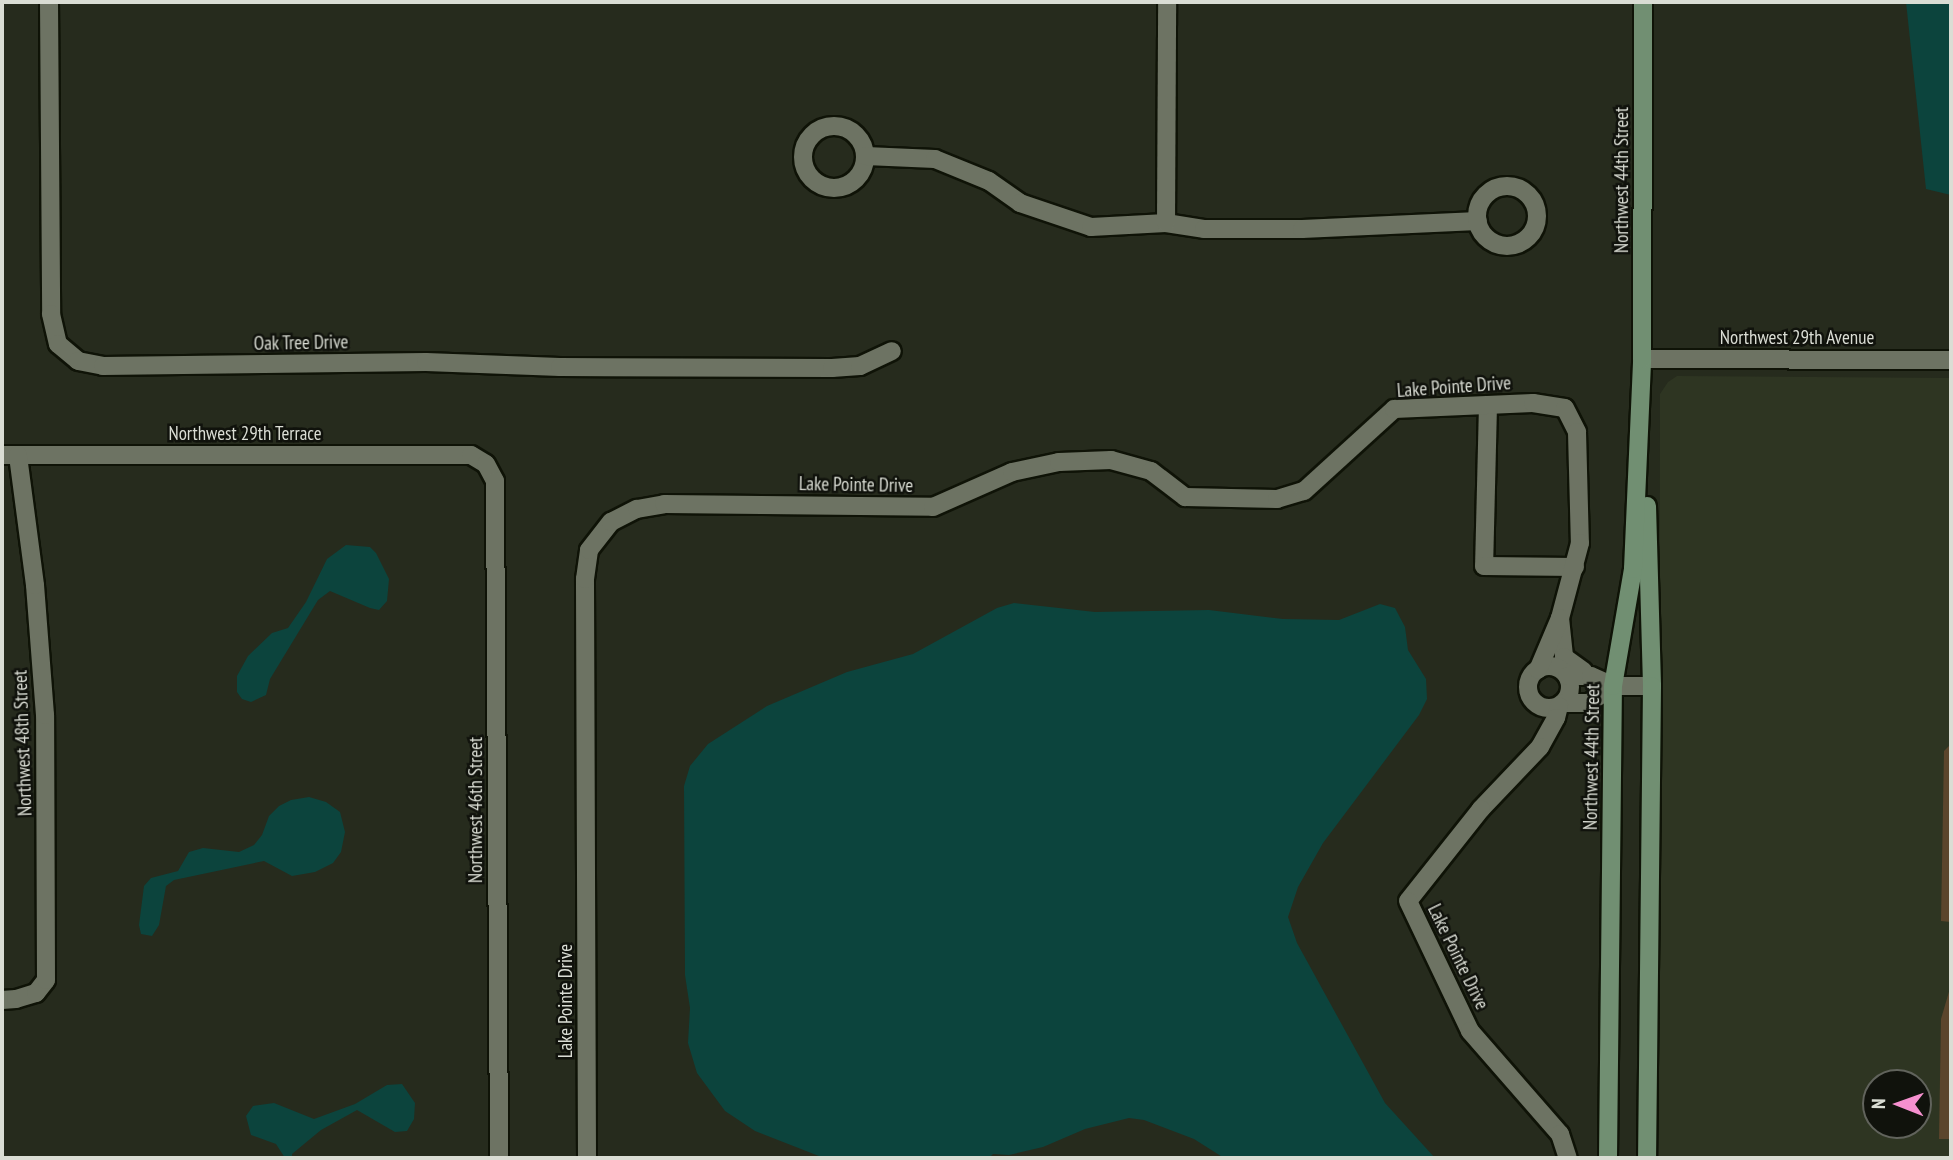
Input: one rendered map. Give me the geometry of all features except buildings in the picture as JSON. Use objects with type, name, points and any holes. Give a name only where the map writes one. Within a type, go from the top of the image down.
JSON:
[{"type":"street","name":"Oak Tree Drive","points":[[48,2],[51,314],[58,344],[78,361],[103,366],[426,362],[560,367],[832,368],[860,366],[892,351]]},
{"type":"street","points":[[1166,223],[1167,2]]},
{"type":"street","name":"Northwest 44th Street","points":[[1643,2],[1642,359],[1652,686],[1647,1158]]},
{"type":"street","points":[[866,156],[935,159],[989,181],[1020,203],[1091,227],[1166,223],[1204,229],[1302,229],[1478,221]]},
{"type":"street","name":"Northwest 44th Street","points":[[1608,1158],[1613,686],[1633,569],[1642,359]]},
{"type":"street","name":"Northwest 29th Avenue","points":[[1642,359],[1951,360]]},
{"type":"street","name":"Lake Pointe Drive","points":[[587,1158],[585,579],[589,550],[611,522],[637,509],[664,504],[933,507],[1012,472],[1072,461],[1111,460],[1151,471],[1185,497],[1277,499],[1304,491],[1394,409],[1533,403],[1564,408],[1577,432],[1580,543],[1560,618],[1541,662],[1530,679],[1529,691],[1539,706],[1543,732],[1540,747]]},
{"type":"street","points":[[1488,405],[1483,566],[1575,567]]},
{"type":"street","name":"Northwest 29th Terrace","points":[[10,455],[471,455],[486,464]]},
{"type":"street","name":"Northwest 48th Street","points":[[2,1000],[36,993],[46,980],[45,715],[35,585],[10,455]]},
{"type":"street","name":"Northwest 46th Street","points":[[486,464],[495,481],[499,1158]]},
{"type":"street","name":"Lake Pointe Drive","points":[[1560,618],[1564,657]]},
{"type":"street","points":[[1541,662],[1553,653],[1613,686],[1652,686]]},
{"type":"street","points":[[1541,662],[1554,667],[1567,677],[1591,676]]},
{"type":"street","name":"Lake Pointe Drive","points":[[1567,677],[1569,693],[1540,747],[1481,808],[1408,901],[1470,1031],[1560,1134],[1568,1158]]},
{"type":"street","points":[[1539,706],[1589,703],[1613,686]]},
{"type":"shaded area","points":[[1677,376],[1951,378],[1951,1158],[1659,1158],[1660,394],[1668,382]]},
{"type":"shaded area","points":[[1951,744],[1951,922],[1941,921],[1944,751]]},
{"type":"shaded area","points":[[1951,985],[1951,1139],[1939,1139],[1941,1019]]},
{"type":"water","points":[[1906,2],[1951,2],[1951,195],[1926,189]]},
{"type":"water","points":[[346,545],[370,547],[376,553],[389,579],[387,601],[379,610],[330,591],[318,600],[270,679],[266,695],[251,702],[242,699],[237,692],[237,676],[248,656],[272,633],[288,628],[306,602],[327,559]]},
{"type":"water","points":[[1014,603],[1095,612],[1209,610],[1283,619],[1339,620],[1380,604],[1395,608],[1405,627],[1408,650],[1426,679],[1427,699],[1419,715],[1323,843],[1298,887],[1288,917],[1297,943],[1385,1103],[1435,1158],[1224,1158],[1194,1139],[1144,1120],[1129,1118],[1085,1129],[1043,1147],[1009,1155],[993,1154],[989,1158],[824,1158],[755,1131],[725,1111],[697,1073],[688,1043],[690,1008],[685,975],[684,786],[690,766],[708,744],[767,706],[847,672],[913,654],[997,608]]},
{"type":"water","points":[[309,797],[326,802],[340,812],[345,832],[341,852],[333,863],[315,872],[292,876],[264,861],[174,880],[166,886],[159,925],[152,936],[141,934],[139,925],[144,886],[151,878],[178,871],[189,852],[203,848],[239,852],[254,845],[262,835],[269,816],[279,806],[291,800]]},
{"type":"water","points":[[402,1084],[415,1103],[414,1119],[407,1131],[395,1132],[357,1110],[321,1130],[292,1154],[292,1158],[285,1158],[276,1144],[251,1135],[246,1116],[253,1106],[274,1103],[314,1119],[355,1104],[387,1085]]}]
